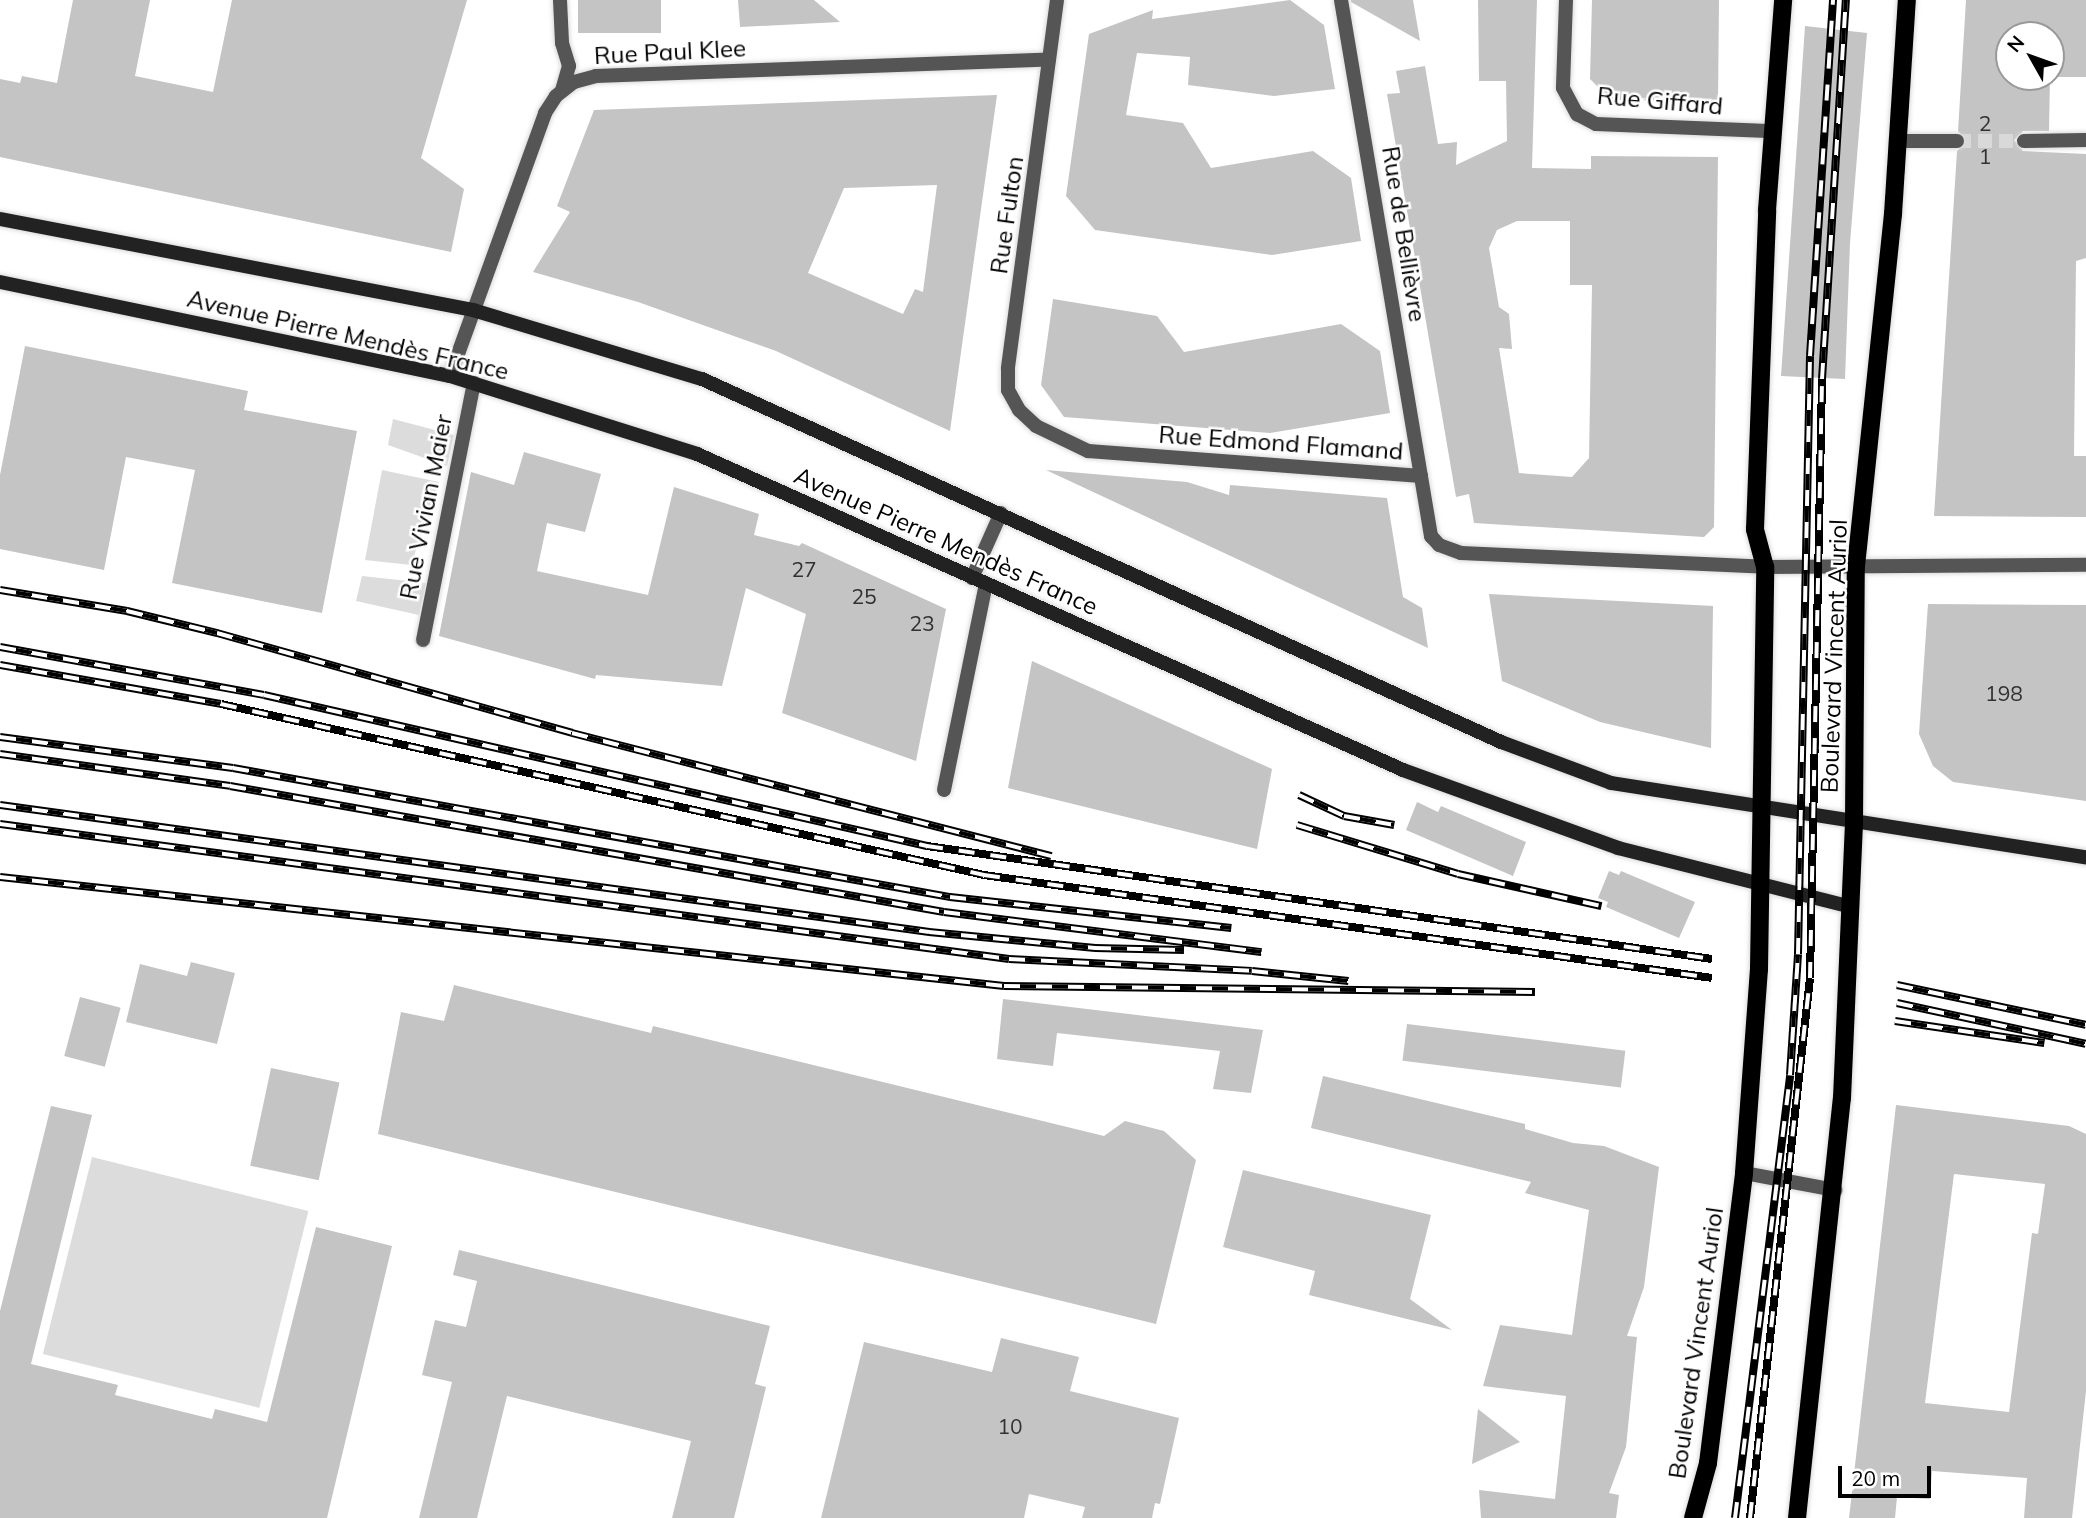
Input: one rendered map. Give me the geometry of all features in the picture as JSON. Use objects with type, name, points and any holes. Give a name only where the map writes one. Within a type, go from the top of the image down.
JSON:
[{"type":"main road","name":"Boulevard Vincent Auriol","points":[[1693,1518],[1708,1463],[1744,1173],[1761,888],[1765,567],[1755,529],[1766,210],[1783,0]]},
{"type":"main road","name":"Boulevard Vincent Auriol","points":[[1797,1518],[1835,1190],[1852,908],[1856,566],[1899,141],[1907,0]]},
{"type":"street","points":[[450,376],[545,113],[562,91],[569,66],[562,43],[560,0]]},
{"type":"street","name":"Rue Fulton","points":[[1036,426],[1011,398],[1008,369],[1057,0]]},
{"type":"street","name":"Rue de Bellièvre","points":[[1341,0],[1421,476]]},
{"type":"street","name":"Rue Giffard","points":[[1566,0],[1563,88],[1577,114],[1596,124],[1774,131]]},
{"type":"street","name":"Rue Paul Klee","points":[[562,91],[574,82],[596,76],[1049,58]]},
{"type":"street","points":[[2024,141],[2086,140]]},
{"type":"street","points":[[1899,141],[1957,141]]},
{"type":"street","name":"Avenue Pierre Mendès France","points":[[0,219],[473,310],[702,379],[1539,758],[1627,786],[1854,824],[2086,858]]},
{"type":"street","name":"Avenue Pierre Mendès France","points":[[0,282],[450,376],[697,454],[1403,770],[1618,849],[1761,888],[1852,908]]},
{"type":"street","name":"Rue Vivian Maier","points":[[423,640],[474,383]]},
{"type":"street","name":"Rue Edmond Flamand","points":[[1036,426],[1088,451],[1421,476],[1431,536],[1454,552],[1765,567],[2086,565]]},
{"type":"street","points":[[972,578],[1001,513]]},
{"type":"street","points":[[944,790],[986,584]]},
{"type":"street","points":[[1744,1173],[1835,1190]]},
{"type":"shaded area","points":[[393,419],[454,435],[447,466],[388,445]]},
{"type":"shaded area","points":[[382,470],[439,482],[411,565],[365,560]]},
{"type":"shaded area","points":[[362,576],[426,583],[419,615],[356,601]]},
{"type":"shaded area","points":[[92,1157],[308,1211],[259,1408],[43,1354]]},
{"type":"building","points":[[73,0],[150,0],[135,76],[213,92],[232,0],[467,0],[421,158],[464,189],[451,252],[0,157],[0,79],[20,83],[22,76],[57,83]]},
{"type":"building","points":[[578,0],[661,0],[661,33],[578,33]]},
{"type":"building","points":[[738,0],[814,0],[840,22],[740,27]]},
{"type":"building","points":[[1290,0],[1324,25],[1335,89],[1274,96],[1188,85],[1190,57],[1137,53],[1126,115],[1183,123],[1211,168],[1313,151],[1351,178],[1361,241],[1272,255],[1095,230],[1066,196],[1089,34],[1153,10],[1152,19]]},
{"type":"building","points":[[1413,0],[1420,41],[1351,2]]},
{"type":"building","points":[[1478,0],[1537,0],[1532,168],[1591,169],[1591,156],[1718,157],[1714,527],[1704,537],[1474,523],[1469,494],[1456,497],[1387,94],[1400,93],[1396,71],[1425,66],[1438,144],[1457,142],[1456,165],[1507,141],[1506,81],[1479,81]],"holes":[[[1517,221],[1570,221],[1570,285],[1592,285],[1589,458],[1572,477],[1519,473],[1499,348],[1512,349],[1509,314],[1499,307],[1489,248],[1497,230]]]},
{"type":"building","points":[[1592,0],[1719,0],[1718,101],[1611,100],[1590,79]]},
{"type":"building","points":[[1966,0],[2086,0],[2086,77],[2065,77],[2065,21],[1995,21],[1995,91],[2050,91],[2049,131],[2023,131],[2014,140],[2023,151],[2086,154],[2086,258],[2076,261],[2074,456],[2086,456],[2086,517],[1934,516],[1957,151],[1967,142],[1958,131]]},
{"type":"building","points":[[1805,26],[1867,33],[1850,243],[1845,379],[1781,376]]},
{"type":"building","points":[[997,95],[950,431],[776,351],[638,302],[533,272],[570,212],[557,206],[594,110]],"holes":[[[937,185],[923,292],[915,289],[903,314],[808,273],[844,188]]]},
{"type":"building","points":[[1053,299],[1157,316],[1184,352],[1341,324],[1380,351],[1390,413],[1270,433],[1064,417],[1041,385]]},
{"type":"building","points":[[25,346],[248,391],[244,410],[357,431],[322,613],[172,583],[195,470],[126,457],[104,570],[0,549],[0,475]]},
{"type":"building","points":[[524,452],[601,474],[585,532],[547,523],[537,571],[648,595],[674,487],[759,514],[754,535],[799,546],[802,543],[946,609],[916,761],[782,713],[806,614],[746,588],[722,686],[596,675],[595,679],[439,636],[471,472],[514,485]]},
{"type":"building","points":[[1046,470],[1187,482],[1229,495],[1230,485],[1387,498],[1403,597],[1422,608],[1428,648]]},
{"type":"building","points":[[1489,594],[1713,606],[1711,748],[1600,722],[1502,681]]},
{"type":"building","points":[[1928,604],[2086,605],[2086,801],[1953,782],[1933,766],[1919,734]]},
{"type":"building","points":[[1032,661],[1272,769],[1257,849],[1008,788]]},
{"type":"building","points":[[1417,802],[1438,812],[1441,806],[1526,842],[1513,876],[1406,830]]},
{"type":"building","points":[[1609,871],[1619,875],[1621,871],[1695,902],[1679,938],[1606,907],[1608,902],[1598,898]]},
{"type":"building","points":[[191,962],[235,973],[217,1044],[126,1022],[140,964],[187,976]]},
{"type":"building","points":[[454,985],[651,1033],[653,1026],[1104,1136],[1125,1121],[1164,1131],[1196,1160],[1156,1324],[378,1134],[401,1012],[444,1021]]},
{"type":"building","points":[[80,997],[121,1008],[105,1067],[64,1056]]},
{"type":"building","points":[[1003,999],[1263,1030],[1251,1093],[1213,1089],[1220,1051],[1057,1033],[1053,1066],[997,1059]]},
{"type":"building","points":[[1407,1024],[1625,1051],[1621,1088],[1402,1061]]},
{"type":"building","points":[[271,1068],[339,1083],[319,1180],[250,1166]]},
{"type":"building","points":[[1323,1076],[1525,1124],[1525,1129],[1573,1143],[1604,1146],[1659,1167],[1644,1287],[1627,1336],[1637,1337],[1626,1447],[1609,1493],[1619,1495],[1616,1518],[1481,1518],[1479,1490],[1555,1499],[1566,1396],[1483,1386],[1500,1325],[1572,1335],[1589,1210],[1525,1193],[1531,1182],[1311,1128]]},
{"type":"building","points":[[1896,1105],[2069,1126],[2086,1134],[2086,1391],[2072,1518],[2024,1518],[2027,1478],[1932,1471],[1930,1499],[1897,1497],[1895,1518],[1849,1518]],"holes":[[[1954,1174],[2045,1184],[2038,1234],[2032,1233],[2009,1412],[1925,1403]]]},
{"type":"building","points":[[51,1106],[92,1115],[31,1364],[118,1385],[115,1395],[212,1419],[215,1409],[267,1422],[316,1227],[392,1246],[327,1518],[0,1518],[0,1311]]},
{"type":"building","points":[[1243,1170],[1431,1215],[1410,1299],[1452,1330],[1309,1295],[1315,1271],[1223,1247]]},
{"type":"building","points":[[459,1250],[770,1326],[755,1384],[766,1387],[734,1518],[672,1518],[691,1441],[507,1396],[477,1518],[419,1518],[452,1382],[422,1375],[435,1320],[466,1327],[477,1281],[453,1275]]},
{"type":"building","points":[[1001,1338],[1079,1357],[1070,1391],[1179,1418],[1160,1504],[1155,1503],[1152,1518],[1082,1518],[1085,1507],[1029,1494],[1024,1518],[821,1518],[864,1342],[992,1372]]},
{"type":"building","points":[[1478,1409],[1520,1442],[1472,1464]]},
{"type":"tunnel","points":[[1957,141],[2024,141]]},
{"type":"railway","points":[[1735,1518],[1790,1075],[1798,954],[1810,356],[1833,0]]},
{"type":"railway","points":[[1750,1518],[1810,978],[1822,379],[1846,0]]},
{"type":"railway","points":[[0,590],[127,611],[217,633],[572,733],[1051,856]]},
{"type":"railway","points":[[0,647],[264,695],[927,846],[1712,959]]},
{"type":"railway","points":[[0,665],[221,704],[984,875],[1712,978]]},
{"type":"railway","points":[[0,737],[233,768],[950,897],[1231,928]]},
{"type":"railway","points":[[0,754],[230,786],[944,912],[1261,952]]},
{"type":"railway","points":[[1299,795],[1344,816],[1394,825]]},
{"type":"railway","points":[[0,805],[929,932],[1095,948],[1184,950]]},
{"type":"railway","points":[[0,824],[1009,959],[1252,971],[1348,981]]},
{"type":"railway","points":[[1297,825],[1458,874],[1601,906]]},
{"type":"railway","points":[[0,877],[1004,986],[1535,992]]},
{"type":"railway","points":[[1897,985],[2086,1025]]},
{"type":"railway","points":[[1897,1003],[2086,1044]]},
{"type":"railway","points":[[1895,1021],[2044,1043]]}]
